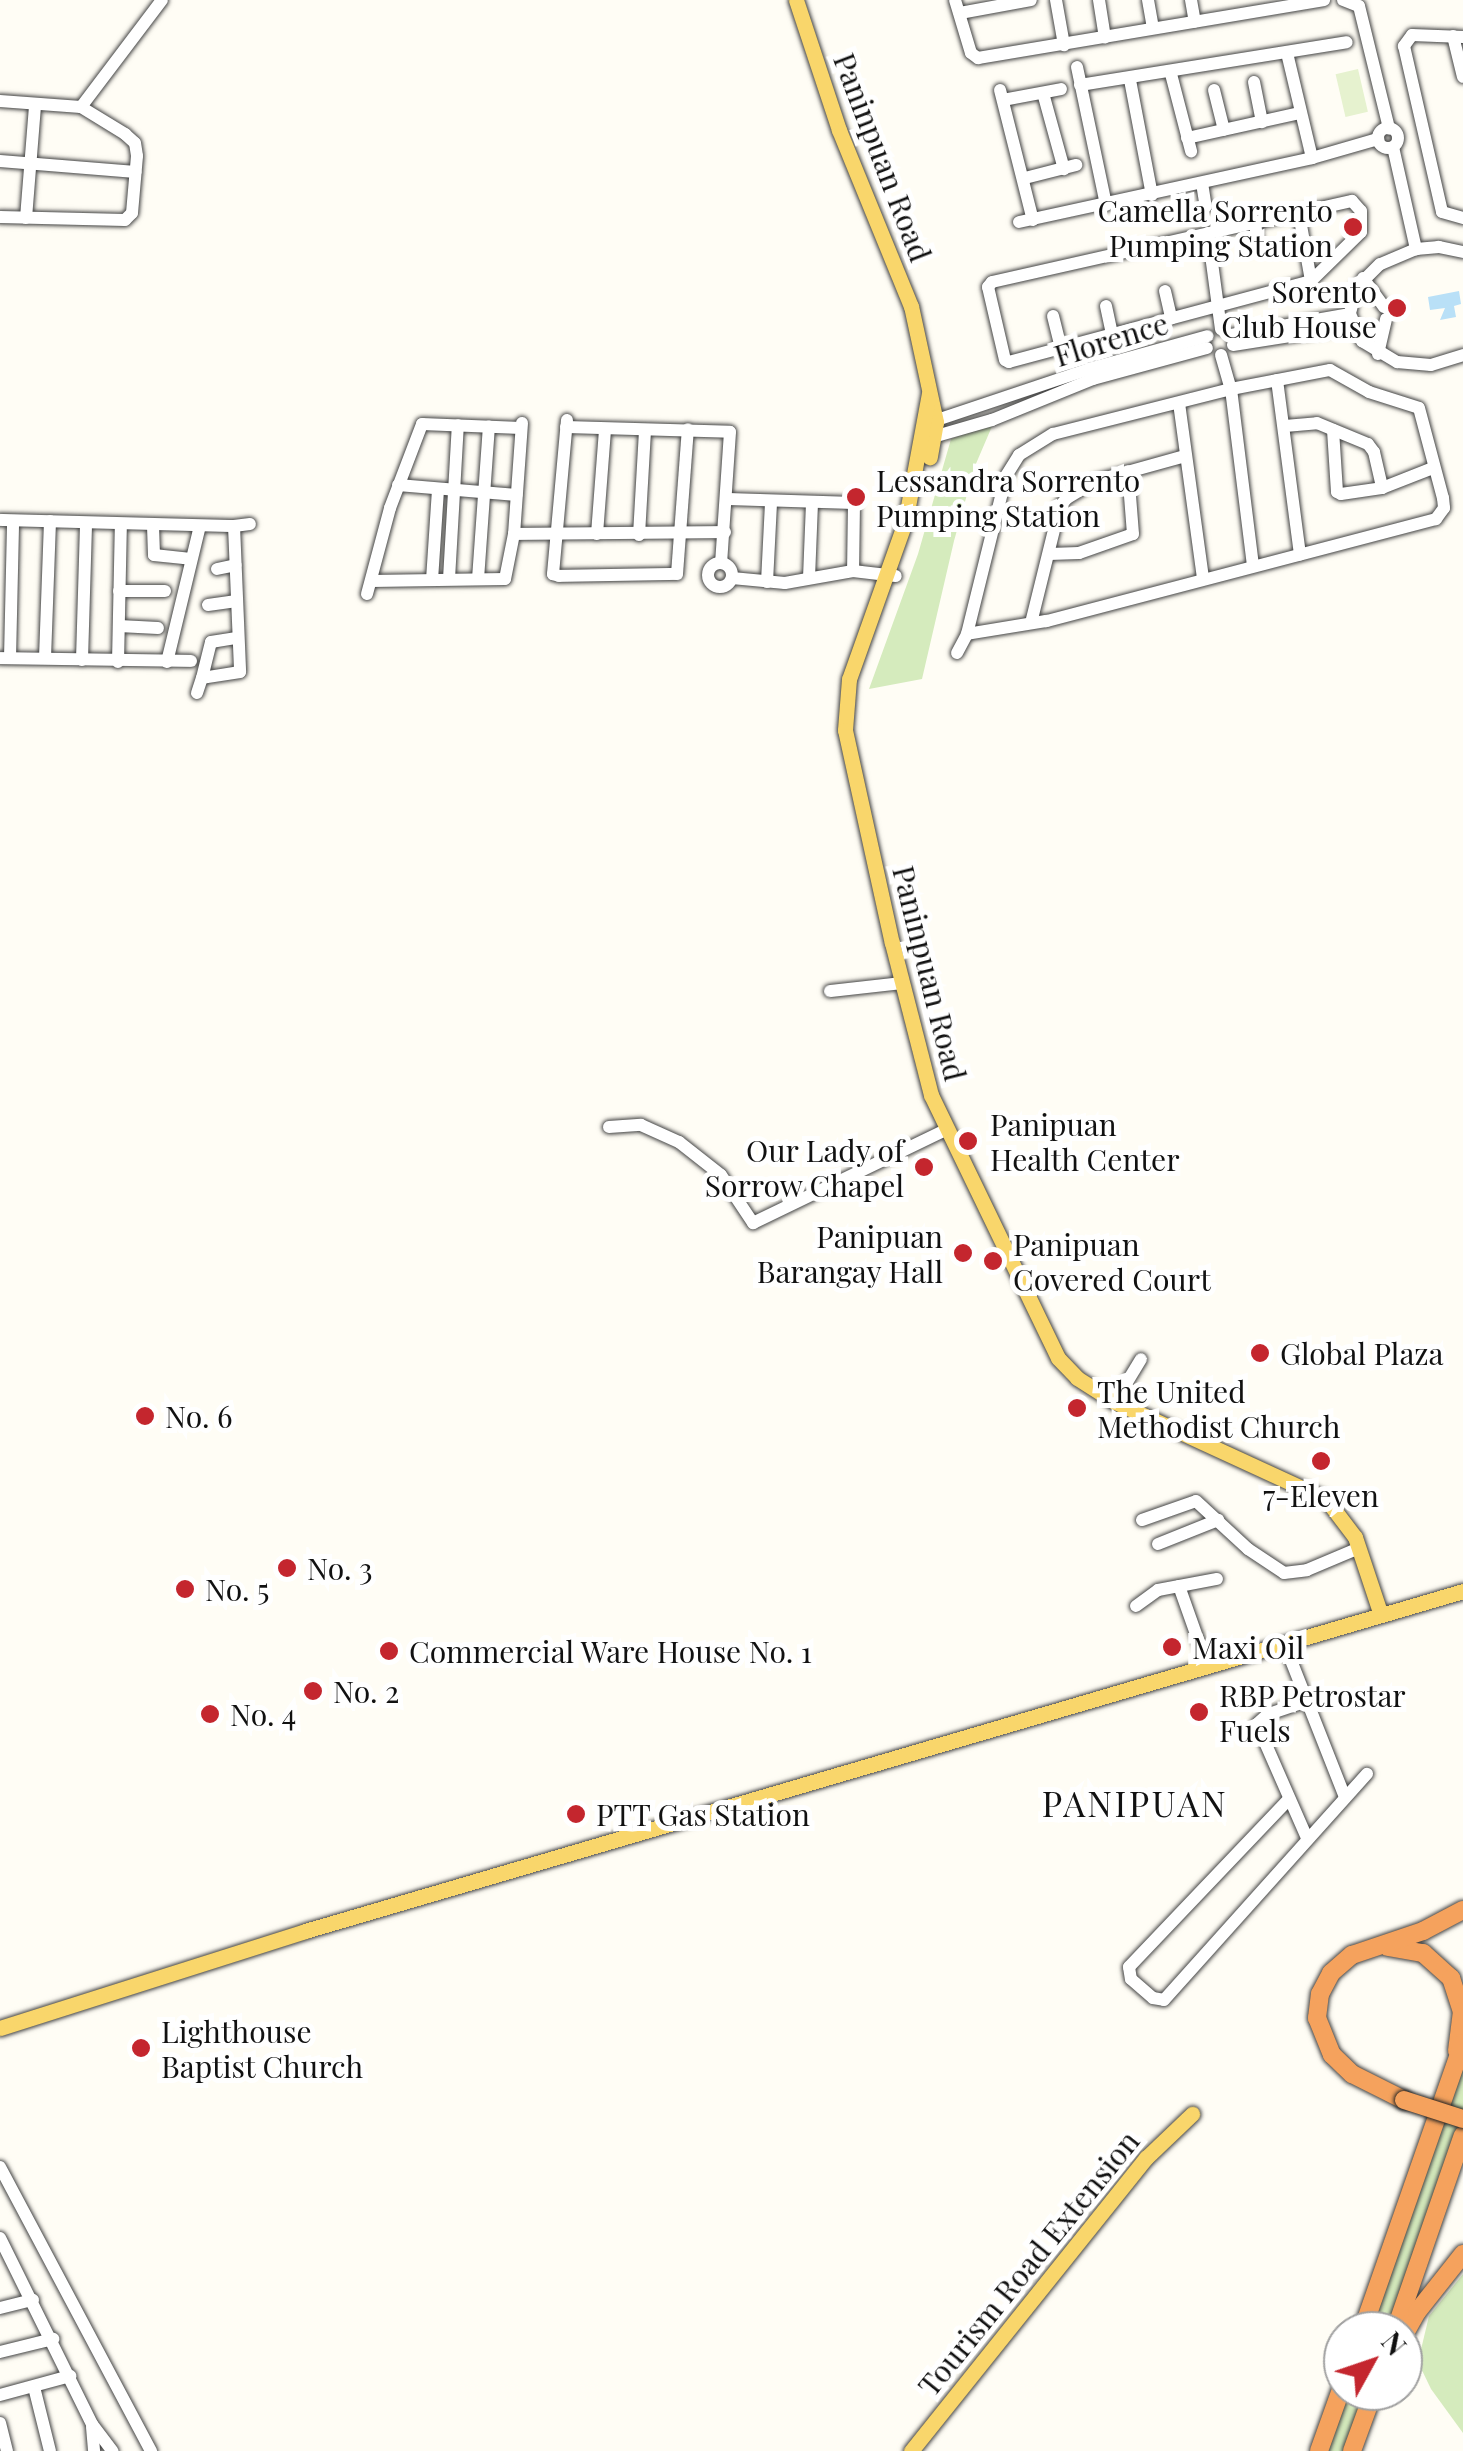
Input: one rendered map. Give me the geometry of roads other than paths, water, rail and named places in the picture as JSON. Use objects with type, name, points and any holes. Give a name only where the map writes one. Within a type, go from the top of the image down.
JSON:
[{"type":"highway","points":[[1463,1910],[1424,1931],[1362,1950],[1341,1964],[1324,1984],[1318,2006],[1320,2030],[1341,2066],[1404,2100],[1463,2119]]},
{"type":"highway","points":[[1362,1950],[1409,1948],[1434,1961],[1451,1978],[1459,1999],[1462,2025],[1449,2085]]},
{"type":"highway","points":[[1369,2311],[1463,2043]]},
{"type":"highway","points":[[1401,2311],[1463,2135]]},
{"type":"highway","points":[[1419,2311],[1463,2254]]},
{"type":"highway","points":[[1319,2451],[1333,2411]]},
{"type":"highway","points":[[1352,2451],[1367,2411]]},
{"type":"main road","name":"Paninpuan Road","points":[[796,0],[840,130],[912,306],[929,393],[930,430],[891,575],[849,679],[845,730],[923,1072],[945,1130],[1045,1338],[1076,1378],[1115,1402],[1314,1491],[1340,1514],[1359,1548],[1380,1615]]},
{"type":"main road","points":[[0,2028],[252,1947],[1463,1591]]},
{"type":"main road","name":"Tourism Road Extension","points":[[911,2451],[1146,2158],[1192,2114]]},
{"type":"street","points":[[81,107],[162,0]]},
{"type":"street","points":[[1032,0],[958,6],[974,57],[1235,16],[1276,4],[1324,0]]},
{"type":"street","points":[[1056,0],[1064,45]]},
{"type":"street","points":[[1099,0],[1105,38]]},
{"type":"street","points":[[1148,0],[1153,28]]},
{"type":"street","points":[[1191,0],[1195,22]]},
{"type":"street","points":[[1232,0],[1235,16]]},
{"type":"street","points":[[1344,0],[1362,3],[1389,128],[1398,137],[1393,147],[1416,249]]},
{"type":"street","points":[[1463,77],[1458,36],[1412,35],[1404,46],[1442,212],[1463,218]]},
{"type":"street","points":[[1080,85],[1171,74],[1347,42]]},
{"type":"street","points":[[1287,53],[1312,158]]},
{"type":"street","points":[[1077,66],[1106,205]]},
{"type":"street","points":[[1171,74],[1189,144],[1224,130],[1300,113]]},
{"type":"street","points":[[1130,80],[1152,195]]},
{"type":"street","points":[[1254,82],[1262,122]]},
{"type":"street","points":[[1061,90],[1001,95],[1025,178],[1026,221],[1312,158],[1378,139]]},
{"type":"street","points":[[1214,90],[1224,130]]},
{"type":"street","points":[[1025,178],[1070,167],[1044,92]]},
{"type":"street","points":[[0,101],[81,107],[135,143],[136,172],[132,213],[125,220],[0,217]]},
{"type":"street","points":[[26,218],[35,105]]},
{"type":"street","points":[[1378,139],[1381,130],[1389,128]]},
{"type":"street","points":[[1378,139],[1383,147],[1393,147]]},
{"type":"street","points":[[0,161],[136,172]]},
{"type":"street","points":[[1202,183],[1206,207]]},
{"type":"street","points":[[1352,200],[1363,219],[1360,232],[1311,281],[1006,360],[988,287],[992,282],[1255,222],[1352,200]]},
{"type":"street","points":[[1299,214],[1311,281]]},
{"type":"street","points":[[1255,222],[1258,248]]},
{"type":"street","points":[[1208,234],[1220,305],[1221,356],[1231,389],[1253,566]]},
{"type":"street","points":[[1463,252],[1416,249],[1380,264],[1363,278],[1352,320],[1378,354],[1422,366],[1463,355]]},
{"type":"street","points":[[1363,278],[1385,313],[1378,354]]},
{"type":"street","points":[[1165,291],[1171,318]]},
{"type":"street","points":[[1106,306],[1112,334]]},
{"type":"street","points":[[1053,316],[1061,348]]},
{"type":"street","name":"Florence","points":[[930,430],[1220,339],[1352,320]]},
{"type":"street","points":[[957,653],[967,634],[1006,476],[1018,454],[1054,434],[1231,389],[1330,370],[1369,392],[1413,402],[1419,408],[1444,508],[1436,519],[1031,623],[967,634]]},
{"type":"street","points":[[1277,380],[1300,554]]},
{"type":"street","points":[[1178,404],[1203,579]]},
{"type":"street","points":[[423,418],[458,425],[522,425],[508,577],[432,580],[369,588],[398,485],[423,418]]},
{"type":"street","points":[[1285,426],[1317,422],[1368,444],[1374,452],[1382,488]]},
{"type":"street","points":[[688,429],[677,574],[555,576],[567,424],[605,429],[688,429],[730,432],[721,563]]},
{"type":"street","points":[[449,579],[458,425]]},
{"type":"street","points":[[478,579],[489,426]]},
{"type":"street","points":[[597,534],[605,429]]},
{"type":"street","points":[[639,534],[645,430]]},
{"type":"street","points":[[1333,430],[1337,492],[1382,488],[1433,468]]},
{"type":"street","points":[[1031,623],[1060,506],[1066,498],[1128,471],[1184,456]]},
{"type":"street","points":[[1049,554],[1079,553],[1130,538],[1134,521],[1128,471]]},
{"type":"street","points":[[398,485],[517,495]]},
{"type":"street","points":[[432,580],[438,489]]},
{"type":"street","points":[[728,499],[856,506],[853,571]]},
{"type":"street","points":[[767,582],[771,502]]},
{"type":"street","points":[[809,578],[812,502]]},
{"type":"street","points":[[190,661],[5,658],[6,521],[153,526],[250,524]]},
{"type":"street","points":[[44,658],[50,521]]},
{"type":"street","points":[[82,660],[86,524]]},
{"type":"street","points":[[118,662],[121,524]]},
{"type":"street","points":[[153,526],[154,555],[191,559]]},
{"type":"street","points":[[167,662],[200,526]]},
{"type":"street","points":[[202,678],[247,672],[236,638],[234,526]]},
{"type":"street","points":[[514,534],[725,532]]},
{"type":"street","points":[[732,578],[730,567],[721,563],[712,566],[709,579],[720,587],[732,578],[767,582],[853,571],[891,575]]},
{"type":"street","points":[[217,569],[236,565]]},
{"type":"street","points":[[119,592],[166,591]]},
{"type":"street","points":[[208,605],[235,601]]},
{"type":"street","points":[[119,626],[158,628]]},
{"type":"street","points":[[197,693],[210,642],[236,638]]},
{"type":"street","points":[[830,991],[901,983]]},
{"type":"street","points":[[609,1128],[640,1125],[679,1142],[720,1175],[753,1223],[945,1130]]},
{"type":"street","points":[[1115,1402],[1141,1359]]},
{"type":"street","points":[[1142,1520],[1192,1501],[1248,1549],[1284,1573],[1308,1570],[1359,1548]]},
{"type":"street","points":[[1158,1544],[1218,1520]]},
{"type":"street","points":[[1136,1606],[1152,1592],[1218,1580]]},
{"type":"street","points":[[1180,1586],[1208,1668]]},
{"type":"street","points":[[1284,1645],[1345,1796]]},
{"type":"street","points":[[1304,1702],[1266,1715],[1258,1724],[1306,1838]]},
{"type":"street","points":[[1288,1799],[1129,1967],[1131,1979],[1153,1998],[1164,2000],[1367,1774]]},
{"type":"street","points":[[0,2167],[151,2451]]},
{"type":"street","points":[[0,2238],[7,2263],[33,2300],[92,2424],[112,2451]]},
{"type":"street","points":[[0,2308],[33,2300]]},
{"type":"street","points":[[0,2352],[53,2339]]},
{"type":"street","points":[[0,2394],[70,2376]]},
{"type":"street","points":[[34,2387],[50,2451]]},
{"type":"street","points":[[0,2424],[7,2451]]},
{"type":"street","points":[[92,2424],[94,2451]]},
{"type":"water","points":[[1459,291],[1461,304],[1454,306],[1456,317],[1440,320],[1445,308],[1430,310],[1428,297]]},
{"type":"place","name":"Camella Sorrento Pumping Station","points":[[1353,227]]},
{"type":"place","name":"Sorento Club House","points":[[1397,308]]},
{"type":"place","name":"Lessandra Sorrento Pumping Station","points":[[856,497]]},
{"type":"place","name":"Panipuan Health Center","points":[[968,1141]]},
{"type":"place","name":"Our Lady of Sorrow Chapel","points":[[924,1167]]},
{"type":"place","name":"Panipuan Barangay Hall","points":[[963,1253]]},
{"type":"place","name":"Panipuan Covered Court","points":[[993,1261]]},
{"type":"place","name":"Global Plaza","points":[[1260,1353]]},
{"type":"place","name":"The United Methodist Church","points":[[1077,1408]]},
{"type":"place","name":"No. 6","points":[[145,1416]]},
{"type":"place","name":"7-Eleven","points":[[1321,1461]]},
{"type":"place","name":"No. 3","points":[[287,1568]]},
{"type":"place","name":"No. 5","points":[[185,1589]]},
{"type":"place","name":"Maxi Oil","points":[[1172,1647]]},
{"type":"place","name":"Commercial Ware House No. 1","points":[[389,1651]]},
{"type":"place","name":"No. 2","points":[[313,1691]]},
{"type":"place","name":"RBP Petrostar Fuels","points":[[1199,1712]]},
{"type":"place","name":"No. 4","points":[[210,1714]]},
{"type":"place","name":"PTT Gas Station","points":[[576,1814]]},
{"type":"place","name":"Lighthouse Baptist Church","points":[[141,2048]]},
{"type":"district","name":"PANIPUAN","points":[[1135,1803]]}]
